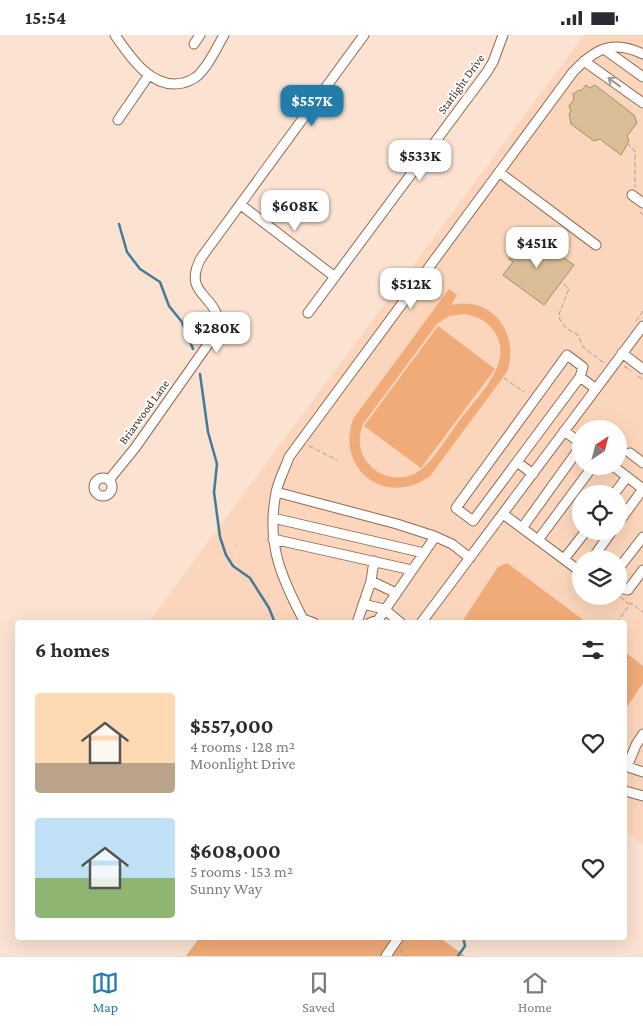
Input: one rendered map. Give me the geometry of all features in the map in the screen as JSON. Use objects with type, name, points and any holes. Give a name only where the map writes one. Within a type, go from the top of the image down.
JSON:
[{"type":"street","points":[[115,35],[125,50],[149,75],[158,81],[178,84],[194,78],[202,72],[224,35]]},
{"type":"street","points":[[194,44],[200,35]]},
{"type":"street","points":[[335,277],[241,205],[364,35]]},
{"type":"street","name":"Starlight Drive","points":[[308,313],[487,72],[493,62],[503,35]]},
{"type":"street","points":[[306,620],[304,619],[289,593],[278,568],[273,539],[276,492],[289,457],[573,72],[592,54],[614,46],[643,54]]},
{"type":"street","points":[[604,49],[643,77]]},
{"type":"street","points":[[584,61],[643,103]]},
{"type":"street","points":[[118,120],[149,75]]},
{"type":"street","points":[[499,172],[596,245]]},
{"type":"street","points":[[633,196],[643,203]]},
{"type":"street","name":"Briarwood Lane","points":[[109,481],[216,333],[219,319],[216,310],[198,289],[194,276],[201,257],[241,205]]},
{"type":"street","points":[[423,620],[643,326]]},
{"type":"street","points":[[622,353],[643,369]]},
{"type":"street","points":[[567,355],[583,367],[580,377],[474,521],[456,509],[567,355]]},
{"type":"street","points":[[580,377],[596,389]]},
{"type":"street","points":[[564,431],[572,438]]},
{"type":"street","points":[[630,453],[643,463]]},
{"type":"street","points":[[522,528],[572,458]]},
{"type":"street","points":[[517,462],[533,474]]},
{"type":"street","points":[[538,540],[586,475]]},
{"type":"street","points":[[624,475],[643,489],[627,511]]},
{"type":"street","points":[[621,485],[627,477]]},
{"type":"street","points":[[276,492],[398,524],[452,544],[470,558]]},
{"type":"street","points":[[504,513],[572,565]]},
{"type":"street","points":[[273,517],[424,553]]},
{"type":"street","points":[[378,620],[435,537]]},
{"type":"street","points":[[627,558],[643,537]]},
{"type":"street","points":[[273,539],[412,570]]},
{"type":"street","points":[[564,559],[579,540]]},
{"type":"street","points":[[358,620],[374,561]]},
{"type":"street","points":[[627,590],[643,571]]},
{"type":"street","points":[[370,581],[396,593]]},
{"type":"street","points":[[363,604],[384,609],[397,620]]},
{"type":"street","points":[[627,765],[643,734]]},
{"type":"street","points":[[627,767],[643,772]]},
{"type":"street","points":[[627,792],[643,796]]},
{"type":"street","points":[[386,956],[397,940]]},
{"type":"path","points":[[627,143],[635,151],[633,196]]},
{"type":"path","points":[[564,283],[569,289],[559,314],[560,320],[566,328],[578,335],[583,347],[604,364]]},
{"type":"path","points":[[504,378],[524,392]]},
{"type":"path","points":[[299,442],[337,460]]},
{"type":"path","points":[[627,603],[630,605],[631,603],[643,612]]},
{"type":"path","points":[[618,620],[630,605]]},
{"type":"shaded area","points":[[584,35],[643,35],[643,844],[627,832],[627,620],[150,620]]},
{"type":"shaded area","points":[[449,289],[457,295],[451,305],[466,303],[479,306],[491,312],[500,321],[506,331],[510,344],[507,372],[430,476],[414,485],[397,488],[382,485],[369,479],[358,468],[351,454],[349,437],[353,419]],"holes":[[[468,315],[480,319],[487,324],[493,330],[499,342],[498,366],[492,378],[425,466],[406,477],[382,474],[372,467],[362,454],[360,434],[363,424],[437,324],[449,316]]]},
{"type":"shaded area","points":[[438,326],[495,369],[421,468],[364,426]]},
{"type":"shaded area","points":[[507,563],[583,620],[463,620],[498,567]]},
{"type":"shaded area","points":[[627,654],[643,666],[643,683],[627,707]]},
{"type":"shaded area","points":[[198,940],[443,940],[465,956],[186,956]]},
{"type":"building","points":[[586,85],[590,88],[595,85],[634,115],[637,123],[627,136],[629,141],[621,155],[600,139],[594,141],[571,124],[569,106],[574,99],[573,94],[579,90],[581,91]]},
{"type":"building","points":[[528,232],[574,265],[544,305],[503,275],[513,262],[509,259]]},
{"type":"waterway","points":[[119,224],[127,252],[140,269],[160,282],[169,306],[182,322],[193,349]]},
{"type":"waterway","points":[[200,374],[208,432],[217,464],[214,492],[220,537],[226,555],[233,566],[250,578],[269,608],[274,620]]},
{"type":"waterway","points":[[458,956],[465,946],[464,940]]}]
